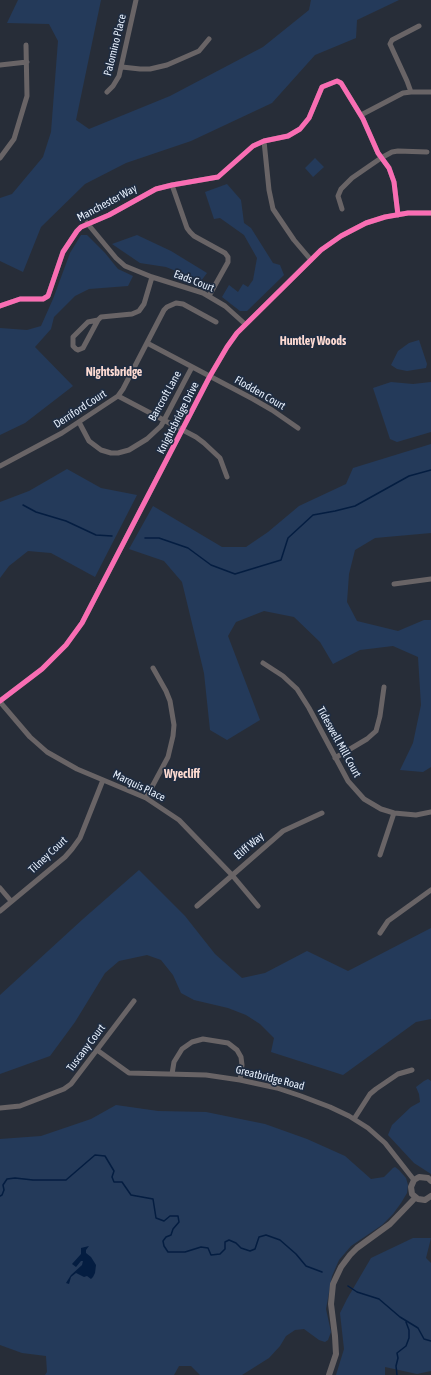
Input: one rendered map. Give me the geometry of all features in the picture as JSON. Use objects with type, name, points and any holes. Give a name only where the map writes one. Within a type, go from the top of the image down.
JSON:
[{"type":"street","name":"Palomino Place","points":[[107,92],[117,81],[122,67],[136,0]]},
{"type":"street","points":[[410,92],[407,81],[390,44],[392,40],[419,26]]},
{"type":"street","points":[[122,67],[150,69],[166,65],[199,51],[209,39]]},
{"type":"street","points":[[0,158],[11,145],[17,133],[27,96],[26,45]]},
{"type":"street","points":[[0,65],[27,62]]},
{"type":"street","name":"Manchester Way","points":[[0,306],[20,299],[43,299],[48,296],[63,252],[76,231],[87,223],[109,215],[147,193],[172,185],[218,177],[254,146],[264,141],[288,136],[300,129],[309,118],[322,87],[337,81],[341,83],[361,115],[381,158],[392,175],[398,215]]},
{"type":"street","points":[[361,115],[403,93],[431,92]]},
{"type":"street","points":[[264,141],[269,190],[273,209],[290,236],[311,260]]},
{"type":"street","points":[[342,209],[338,196],[341,189],[352,178],[381,158],[398,152],[427,152]]},
{"type":"street","points":[[172,185],[187,228],[190,232],[194,236],[225,253],[228,258],[228,262],[209,296]]},
{"type":"street","name":"Knightsbridge Drive","points":[[0,701],[42,669],[62,649],[75,632],[90,608],[210,376],[230,342],[246,324],[331,242],[352,230],[373,221],[398,215],[431,213]]},
{"type":"street","name":"Eads Court","points":[[87,223],[119,261],[126,266],[152,277],[184,286],[209,296],[225,306],[246,324]]},
{"type":"street","points":[[98,320],[82,348],[78,350],[76,349],[73,346],[72,341],[75,335],[88,322],[98,320],[102,317],[132,314],[139,311],[144,304],[152,277]]},
{"type":"street","name":"Derriford Court","points":[[0,466],[62,433],[118,396],[164,310],[171,304],[184,304],[216,322]]},
{"type":"street","name":"Flodden Court","points":[[147,343],[270,408],[298,428]]},
{"type":"street","name":"Bancroft Lane","points":[[79,422],[85,435],[95,447],[100,450],[111,453],[123,452],[139,445],[155,433],[164,421],[192,367]]},
{"type":"street","points":[[118,396],[196,437],[212,450],[222,463],[227,477]]},
{"type":"street","points":[[394,584],[431,579]]},
{"type":"street","name":"Tideswell Mill Court","points":[[263,663],[283,676],[297,689],[309,708],[348,781],[364,799],[381,809],[394,813],[416,815],[431,812]]},
{"type":"street","points":[[146,798],[168,757],[174,725],[170,701],[153,668]]},
{"type":"street","points":[[335,758],[367,739],[376,731],[380,716],[384,687]]},
{"type":"street","name":"Marquis Place","points":[[0,701],[30,737],[48,752],[77,769],[146,798],[179,820],[232,875],[258,906]]},
{"type":"street","name":"Tilney Court","points":[[0,911],[65,857],[72,849],[80,838],[103,780]]},
{"type":"street","name":"Eliff Way","points":[[197,906],[283,831],[322,812]]},
{"type":"street","points":[[380,855],[394,813]]},
{"type":"street","points":[[0,888],[11,901]]},
{"type":"street","points":[[380,933],[388,922],[431,890]]},
{"type":"street","name":"Tuscany Court","points":[[0,1108],[20,1106],[64,1089],[76,1078],[134,1001]]},
{"type":"street","points":[[172,1074],[174,1062],[182,1049],[192,1042],[203,1039],[228,1043],[237,1050],[241,1057],[242,1065],[240,1080]]},
{"type":"street","name":"Greatbridge Road","points":[[97,1050],[130,1073],[206,1075],[240,1080],[277,1088],[330,1107],[368,1128],[385,1143],[414,1180]]},
{"type":"street","points":[[354,1119],[370,1094],[398,1074],[412,1070]]},
{"type":"street","points":[[431,1181],[423,1177],[419,1177],[414,1180],[411,1191],[415,1198],[422,1200],[431,1196]]},
{"type":"street","points":[[329,1375],[336,1354],[331,1304],[333,1284],[341,1267],[356,1248],[390,1224],[415,1198]]},
{"type":"shaded area","points":[[18,0],[101,0],[76,120],[89,129],[170,96],[263,47],[309,10],[311,0],[399,0],[357,20],[356,38],[315,55],[272,103],[191,141],[126,163],[85,184],[41,227],[23,272],[0,261],[0,198],[12,194],[43,157],[51,132],[58,41],[49,24],[7,23]]},
{"type":"shaded area","points":[[315,158],[324,167],[313,177],[305,168]]},
{"type":"shaded area","points":[[227,184],[241,200],[244,223],[251,228],[273,263],[280,265],[284,275],[247,311],[240,311],[222,297],[229,285],[238,292],[243,284],[248,287],[253,280],[257,258],[244,235],[220,218],[214,219],[205,192]]},
{"type":"shaded area","points":[[81,235],[87,235],[118,269],[133,276],[128,286],[89,289],[75,296],[54,317],[51,329],[35,347],[73,386],[25,423],[0,435],[0,328],[27,330],[41,326],[70,253]]},
{"type":"shaded area","points":[[137,235],[171,251],[207,273],[201,281],[166,267],[140,263],[112,244]]},
{"type":"shaded area","points":[[419,340],[427,364],[426,368],[407,371],[397,369],[391,365],[398,351],[409,343]]},
{"type":"shaded area","points":[[391,382],[413,384],[431,382],[431,432],[397,442],[390,439],[373,388]]},
{"type":"shaded area","points":[[431,444],[431,533],[375,538],[355,550],[349,574],[347,602],[357,621],[398,631],[424,620],[431,620],[431,767],[423,772],[400,770],[413,743],[421,705],[418,657],[393,646],[360,650],[333,664],[320,642],[294,617],[264,611],[236,622],[228,636],[260,720],[227,740],[210,730],[204,673],[182,582],[164,561],[129,549],[153,506],[222,547],[246,547],[268,532],[299,506],[346,484],[353,468]]},
{"type":"shaded area","points":[[67,469],[101,488],[137,495],[95,577],[51,553],[28,551],[9,566],[0,578],[0,502],[29,491]]},
{"type":"shaded area","points":[[139,870],[185,916],[215,954],[242,978],[265,973],[307,951],[348,971],[431,928],[431,1019],[416,1022],[343,1075],[271,1052],[274,1038],[260,1024],[246,1015],[228,1008],[194,1000],[181,993],[173,975],[161,960],[147,955],[119,961],[105,973],[75,1022],[50,1056],[0,1074],[0,995]]},
{"type":"shaded area","points":[[428,1079],[431,1081],[431,1174],[414,1163],[388,1135],[392,1125],[411,1107],[420,1102],[416,1087]]},
{"type":"shaded area","points":[[116,1105],[158,1111],[206,1112],[265,1124],[307,1139],[345,1156],[371,1179],[384,1177],[395,1167],[399,1170],[406,1178],[408,1185],[407,1193],[401,1203],[382,1225],[351,1246],[339,1260],[332,1276],[326,1309],[331,1332],[328,1340],[325,1342],[319,1340],[304,1329],[295,1330],[286,1336],[280,1346],[269,1358],[242,1375],[200,1375],[191,1366],[179,1366],[174,1375],[45,1375],[47,1372],[46,1356],[22,1353],[0,1345],[0,1139],[41,1136],[91,1119]]},
{"type":"shaded area","points":[[413,1238],[431,1238],[426,1258],[431,1263],[431,1371],[417,1374],[385,1367],[385,1375],[336,1375],[344,1349],[340,1313],[347,1299],[371,1258]]},
{"type":"shaded area","points":[[89,1246],[86,1253],[91,1257],[96,1265],[93,1277],[91,1279],[87,1276],[84,1277],[76,1273],[71,1277],[69,1284],[66,1283],[71,1275],[82,1265],[83,1261],[81,1261],[76,1267],[72,1264],[81,1254],[81,1248]]},
{"type":"waterway","points":[[145,538],[159,538],[188,548],[211,565],[235,574],[281,560],[288,538],[313,515],[355,506],[409,476],[431,470]]},
{"type":"waterway","points":[[23,505],[36,512],[66,521],[96,535],[112,536]]},
{"type":"waterway","points":[[0,1196],[2,1195],[4,1190],[3,1185],[7,1179],[66,1180],[95,1155],[105,1156],[114,1171],[112,1177],[114,1182],[122,1182],[131,1195],[153,1199],[156,1218],[164,1221],[170,1216],[178,1216],[179,1222],[173,1229],[171,1235],[166,1237],[163,1241],[168,1252],[185,1252],[201,1247],[208,1248],[211,1255],[220,1254],[225,1249],[225,1242],[229,1240],[236,1243],[241,1248],[250,1251],[255,1249],[259,1237],[266,1235],[280,1240],[296,1254],[306,1266],[322,1272]]},
{"type":"waterway","points":[[348,1286],[357,1292],[379,1299],[400,1317],[418,1328],[424,1339],[431,1341]]},
{"type":"waterway","points":[[397,1375],[397,1353],[406,1346],[409,1338],[409,1330],[406,1322]]},
{"type":"cycle path","points":[[0,306],[20,299],[43,299],[48,296],[63,252],[81,227],[109,215],[156,189],[218,177],[253,146],[264,141],[288,136],[300,129],[309,118],[322,87],[337,81],[341,83],[363,119],[378,153],[389,168],[394,182],[398,215]]},
{"type":"cycle path","points":[[0,701],[42,669],[66,645],[82,623],[210,376],[237,333],[321,250],[341,236],[366,223],[385,217],[408,213],[431,213]]},
{"type":"district","name":"Huntley Woods","points":[[313,341]]},
{"type":"district","name":"Nightsbridge","points":[[114,372]]},
{"type":"district","name":"Wyecliff","points":[[182,774]]}]
